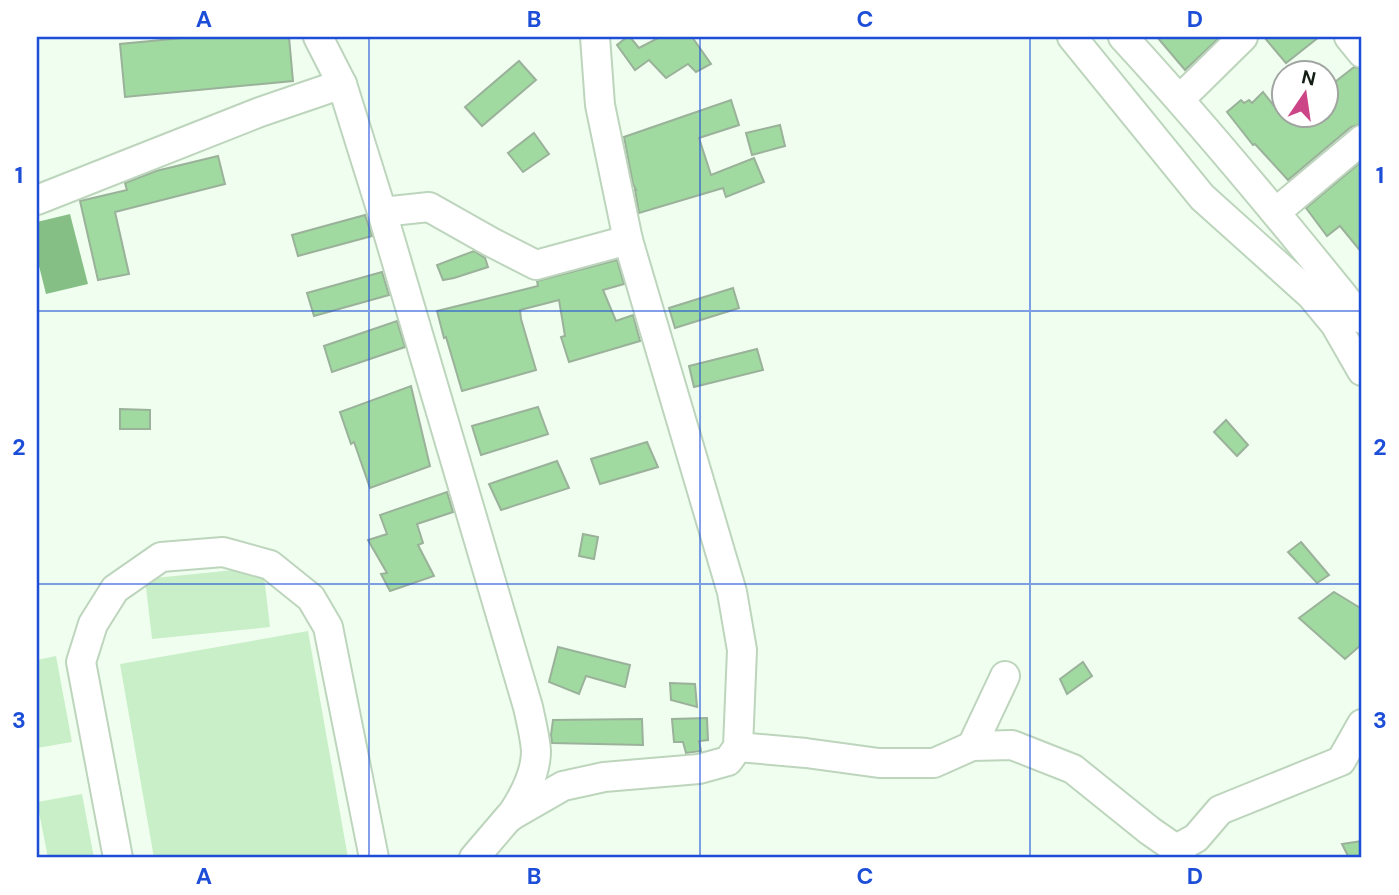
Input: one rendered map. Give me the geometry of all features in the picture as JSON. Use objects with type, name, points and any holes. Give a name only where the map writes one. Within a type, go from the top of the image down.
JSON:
[{"type":"street","points":[[318,37],[342,84],[528,707],[536,751],[533,771],[521,801],[474,858]]},
{"type":"street","points":[[509,817],[563,786],[604,777],[699,769],[728,761],[738,747],[742,650],[732,592],[628,240],[600,105],[595,37]]},
{"type":"street","points":[[1072,37],[1202,197],[1311,295],[1335,324],[1362,371]]},
{"type":"street","points":[[1123,37],[1180,99],[1276,212],[1362,319]]},
{"type":"street","points":[[1180,99],[1243,37]]},
{"type":"street","points":[[1349,37],[1362,53]]},
{"type":"street","points":[[37,200],[260,112],[342,84]]},
{"type":"street","points":[[1276,212],[1362,140]]},
{"type":"street","points":[[382,212],[429,207],[536,265],[628,240]]},
{"type":"street","points":[[118,858],[81,662],[93,624],[114,589],[162,557],[223,552],[271,565],[311,598],[328,627],[374,858]]},
{"type":"street","points":[[972,746],[1005,676]]},
{"type":"street","points":[[738,747],[879,763],[934,763],[972,746],[1012,745],[1073,769],[1179,854],[1220,810],[1341,761],[1362,724]]},
{"type":"shaded area","points":[[70,214],[88,284],[46,294],[37,258],[37,222]]},
{"type":"shaded area","points":[[263,567],[270,627],[152,639],[145,579]]},
{"type":"shaded area","points":[[308,631],[348,858],[154,858],[120,664]]},
{"type":"shaded area","points":[[56,656],[72,742],[37,748],[37,660]]},
{"type":"shaded area","points":[[82,794],[94,858],[48,858],[37,802]]},
{"type":"building","points":[[193,37],[289,37],[293,81],[125,97],[120,44]]},
{"type":"building","points":[[627,37],[639,48],[660,37],[692,37],[711,64],[696,72],[688,64],[666,78],[649,60],[635,70],[617,45]]},
{"type":"building","points":[[1157,37],[1220,37],[1185,70]]},
{"type":"building","points":[[1264,37],[1319,37],[1290,60],[1283,60]]},
{"type":"building","points":[[519,61],[536,80],[482,126],[465,107]]},
{"type":"building","points":[[1354,67],[1362,69],[1362,124],[1351,127],[1288,180],[1255,144],[1253,145],[1227,112],[1241,100],[1244,103],[1249,100],[1252,103],[1263,92],[1270,101],[1270,130],[1340,130],[1340,78]]},
{"type":"building","points":[[731,100],[739,125],[699,138],[711,175],[754,158],[764,182],[726,197],[723,188],[639,213],[624,137]]},
{"type":"building","points":[[780,125],[785,146],[752,155],[746,133]]},
{"type":"building","points":[[534,133],[549,154],[523,172],[508,153]]},
{"type":"building","points":[[218,156],[225,184],[115,212],[129,274],[98,280],[80,201],[127,190],[125,183],[156,171]]},
{"type":"building","points":[[1362,161],[1362,253],[1340,226],[1327,236],[1306,208]]},
{"type":"building","points":[[365,215],[372,236],[298,256],[292,235]]},
{"type":"building","points":[[474,251],[485,258],[488,267],[443,280],[437,265]]},
{"type":"building","points":[[617,260],[624,284],[603,290],[616,321],[633,315],[640,341],[569,362],[561,337],[565,336],[559,300],[520,310],[536,370],[462,391],[437,311],[538,286],[537,281]]},
{"type":"building","points":[[382,272],[389,295],[314,316],[307,293]]},
{"type":"building","points":[[733,288],[739,308],[675,328],[669,308]]},
{"type":"building","points":[[397,321],[405,347],[332,372],[324,346]]},
{"type":"building","points":[[757,349],[763,370],[694,387],[689,366]]},
{"type":"building","points":[[411,386],[430,466],[370,488],[340,412]]},
{"type":"building","points":[[538,407],[548,434],[481,455],[472,426]]},
{"type":"building","points":[[120,409],[150,410],[150,429],[120,429]]},
{"type":"building","points":[[1226,420],[1248,445],[1237,456],[1214,432]]},
{"type":"building","points":[[647,442],[658,467],[600,484],[591,459]]},
{"type":"building","points":[[557,461],[569,488],[501,510],[489,484]]},
{"type":"building","points":[[447,492],[453,512],[417,524],[423,543],[418,545],[434,576],[390,591],[381,574],[387,573],[368,540],[387,534],[380,515]]},
{"type":"building","points":[[583,534],[598,537],[594,559],[579,556]]},
{"type":"building","points":[[1301,542],[1329,575],[1317,583],[1288,552]]},
{"type":"building","points":[[1334,592],[1362,609],[1362,644],[1345,659],[1299,618]]},
{"type":"building","points":[[558,647],[630,665],[625,687],[586,676],[579,694],[549,682]]},
{"type":"building","points":[[1083,662],[1092,676],[1067,694],[1060,679]]},
{"type":"building","points":[[670,683],[695,684],[697,707],[671,700]]},
{"type":"building","points":[[707,718],[708,740],[699,741],[701,751],[686,753],[683,742],[674,742],[672,719]]},
{"type":"building","points":[[642,719],[643,745],[552,743],[553,720]]},
{"type":"building","points":[[1362,841],[1362,858],[1349,858],[1342,844]]}]
